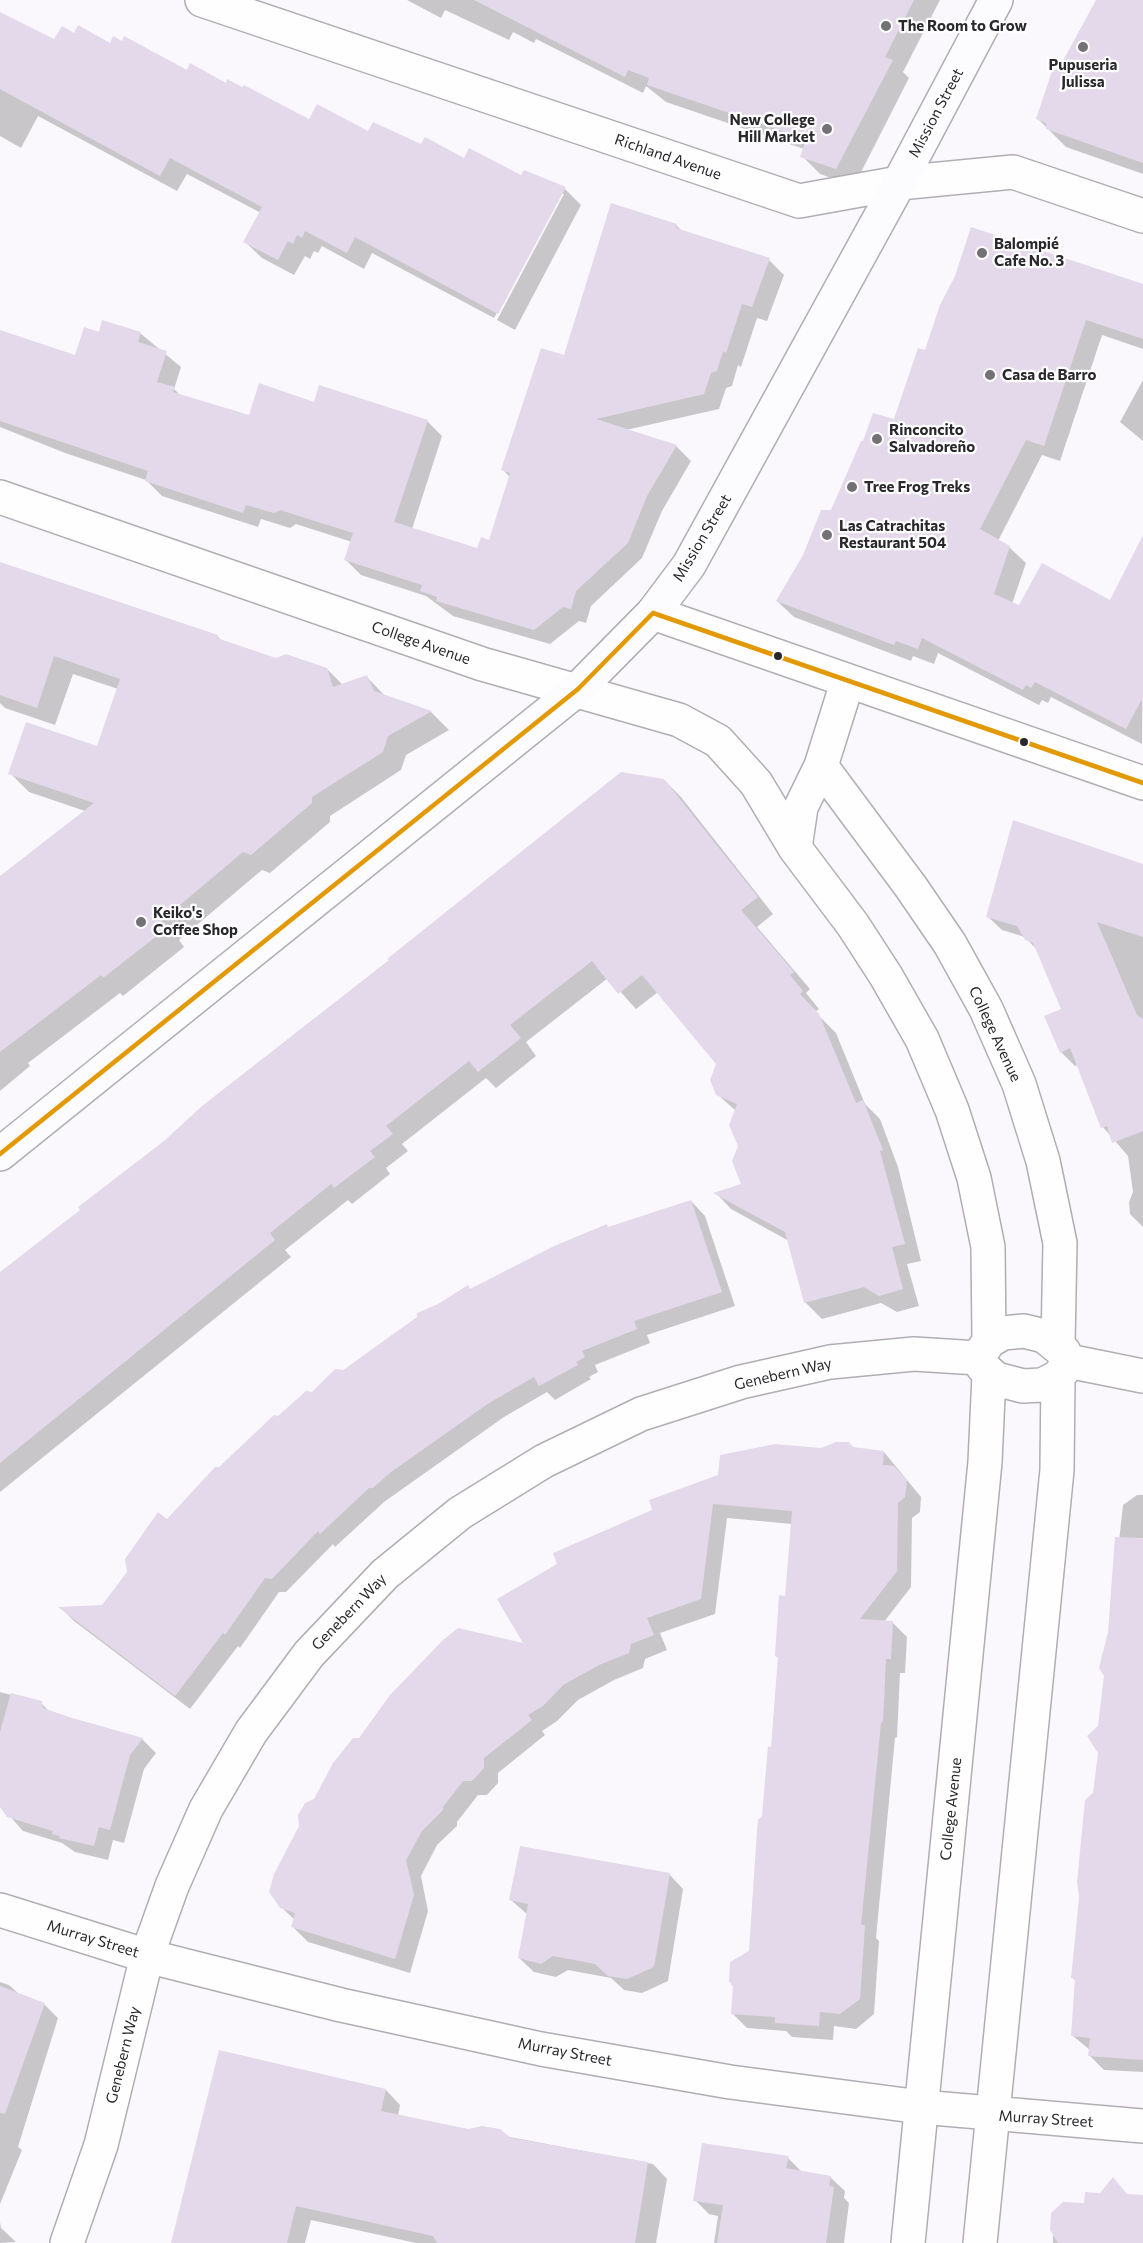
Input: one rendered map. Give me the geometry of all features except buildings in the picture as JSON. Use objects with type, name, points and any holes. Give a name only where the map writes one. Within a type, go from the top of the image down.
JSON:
[{"type":"main road","name":"Mission Street","points":[[0,1154],[578,689],[653,613],[689,565],[899,183],[996,0]]},
{"type":"street","name":"Richland Avenue","points":[[202,0],[799,201],[899,183],[1013,172],[1143,216]]},
{"type":"street","name":"College Avenue","points":[[0,497],[482,664],[578,689],[679,720],[718,741],[756,783],[795,849],[853,925],[886,976],[922,1039],[952,1110],[974,1178],[988,1247],[985,1462],[908,2243]]},
{"type":"street","points":[[653,613],[847,683],[1143,783]]},
{"type":"street","points":[[795,849],[801,807],[820,766],[847,683]]},
{"type":"street","name":"College Avenue","points":[[820,766],[911,886],[950,944],[986,1009],[1018,1084],[1043,1161],[1060,1243],[1061,1361],[1057,1470],[980,2243]]},
{"type":"street","points":[[1061,1361],[1042,1385],[1023,1386],[1004,1383],[985,1358],[1003,1332],[1024,1331],[1044,1336],[1061,1361],[1143,1376]]},
{"type":"street","name":"Genebern Way","points":[[67,2243],[101,2145],[147,1956],[172,1886],[206,1809],[251,1732],[309,1654],[377,1582],[460,1513],[544,1461],[641,1414],[741,1382],[830,1362],[914,1354],[985,1358]]},
{"type":"street","name":"Murray Street","points":[[0,1910],[147,1956],[341,2005],[541,2049],[730,2082],[921,2107],[993,2115],[1143,2126]]},
{"type":"transit line","points":[[653,613],[1143,783]]},
{"type":"transit line","points":[[0,1154],[578,689],[653,613]]},
{"type":"place","name":"The Room to Grow","points":[[886,26]]},
{"type":"place","name":"Pupuseria Julissa","points":[[1083,47]]},
{"type":"place","name":"New College Hill Market","points":[[827,129]]},
{"type":"place","name":"Balompié Cafe No. 3","points":[[982,253]]},
{"type":"place","name":"Casa de Barro","points":[[990,375]]},
{"type":"place","name":"Rinconcito Salvadoreño","points":[[877,439]]},
{"type":"place","name":"Tree Frog Treks","points":[[852,487]]},
{"type":"place","name":"Las Catrachitas Restaurant 504","points":[[827,535]]},
{"type":"place","name":"Keiko's Coffee Shop","points":[[141,922]]}]
